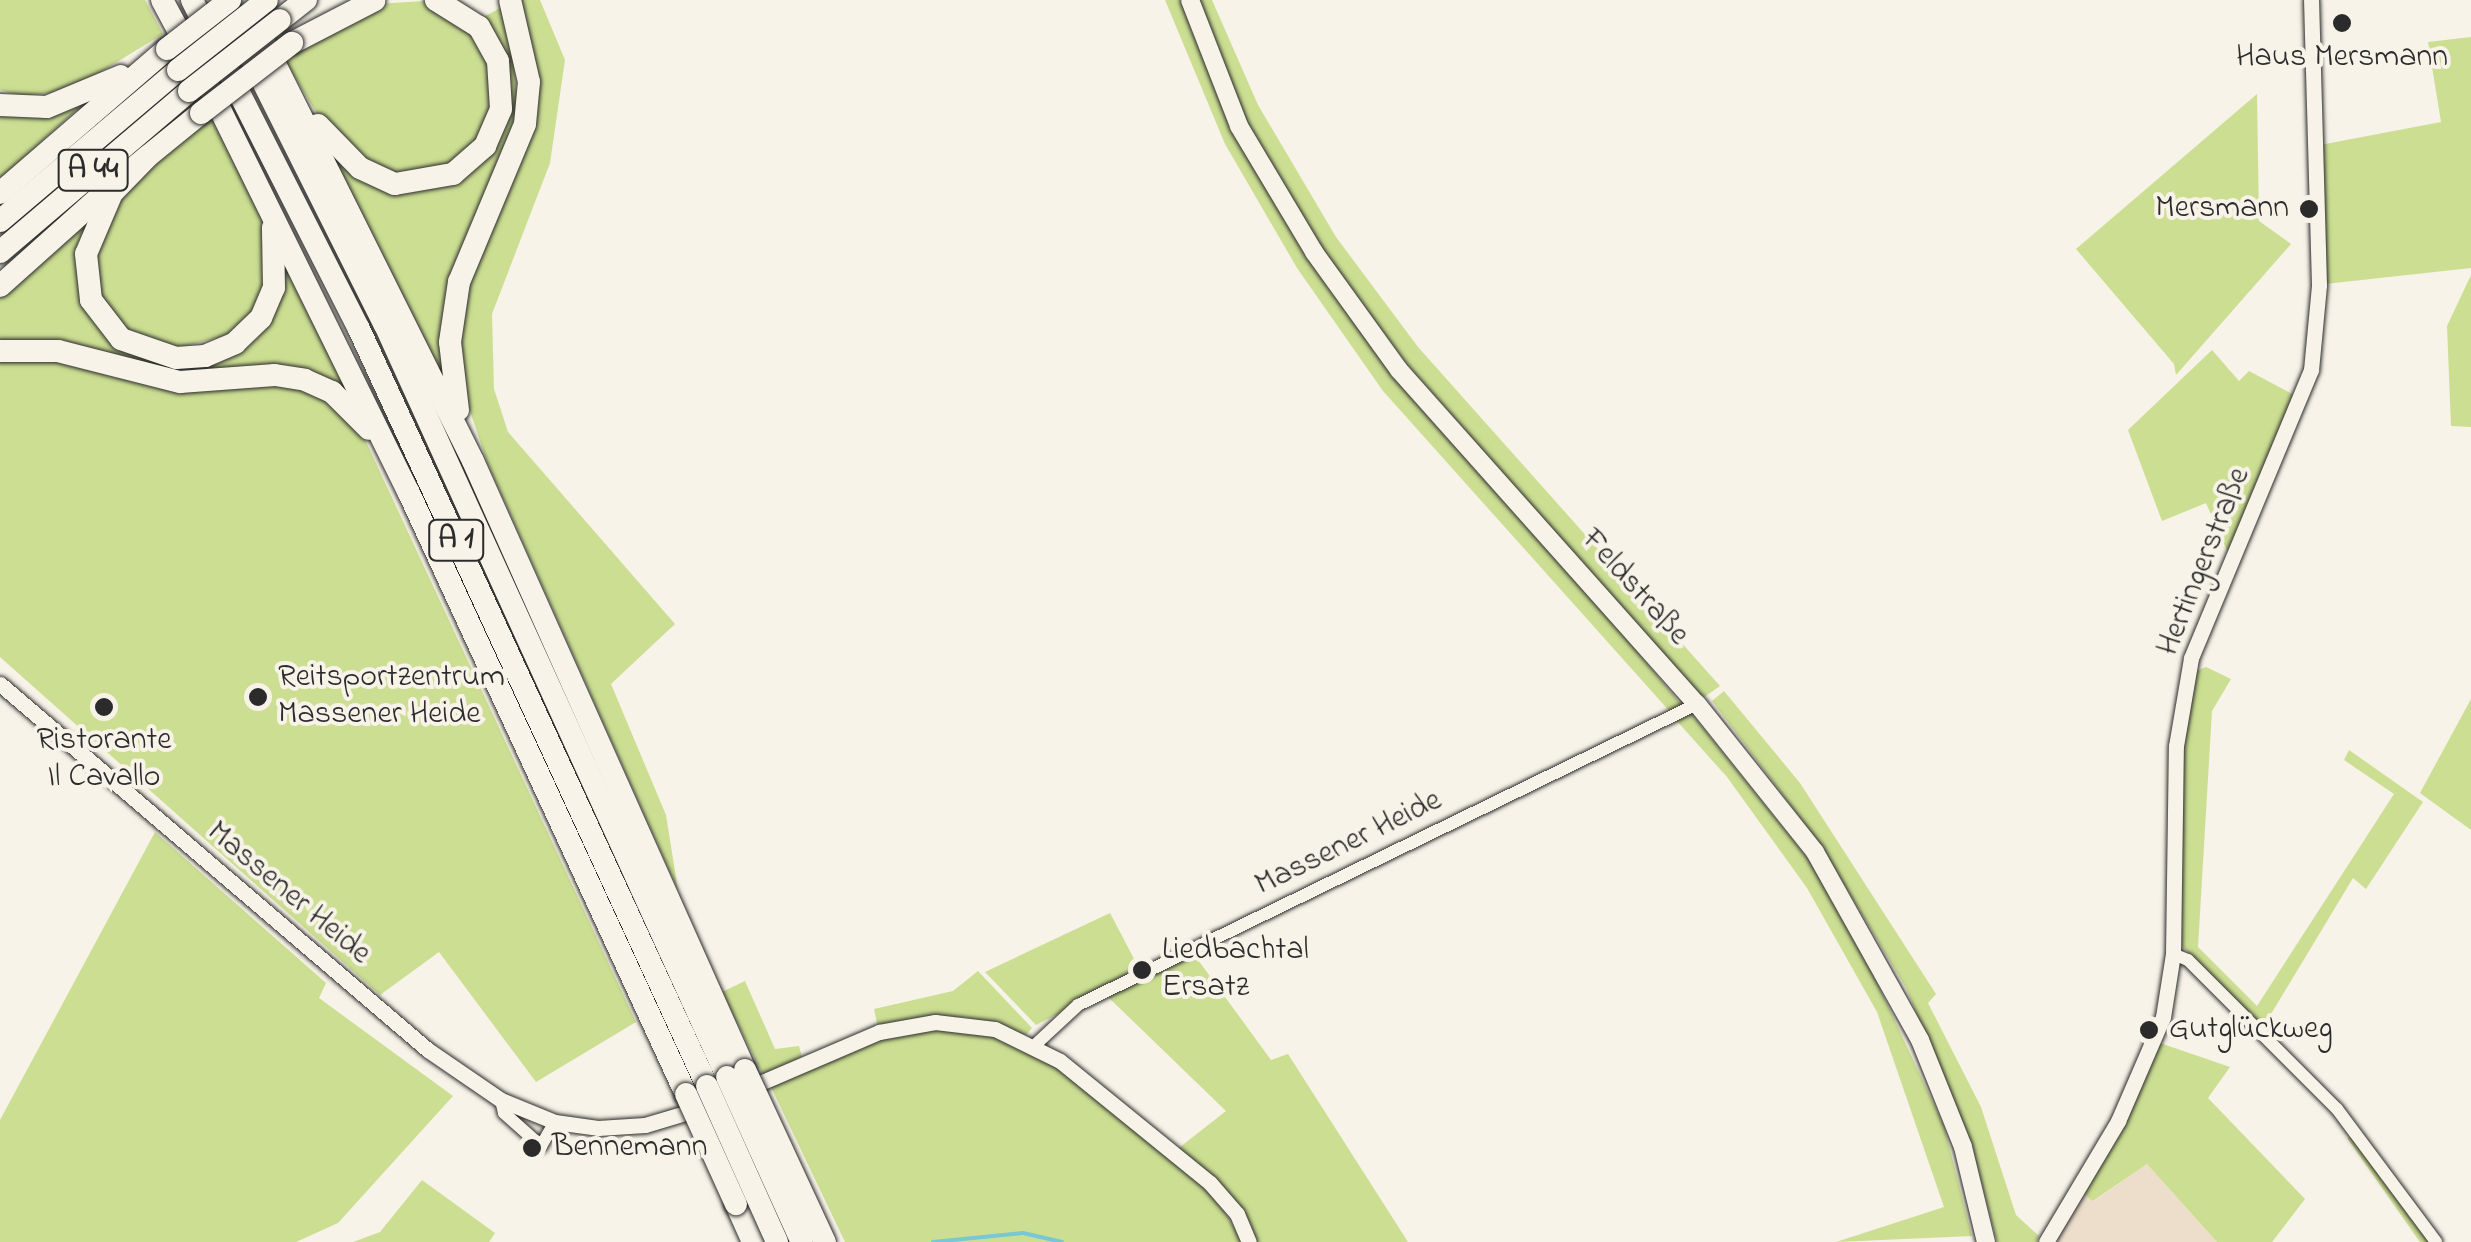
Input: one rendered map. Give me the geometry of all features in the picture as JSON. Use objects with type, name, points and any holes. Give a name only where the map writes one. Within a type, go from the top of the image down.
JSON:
[{"type":"highway","name":"A 1","points":[[192,0],[351,312],[716,1082],[802,1242]]},
{"type":"highway","name":"A 1","points":[[220,0],[377,308],[716,1082],[777,1242]]},
{"type":"highway","points":[[0,193],[178,70],[230,0]]},
{"type":"highway","points":[[242,0],[474,462]]},
{"type":"highway","name":"A 44","points":[[0,220],[178,70],[273,10],[306,0]]},
{"type":"highway","points":[[0,286],[148,156],[344,0]]},
{"type":"highway","points":[[292,42],[375,0]]},
{"type":"highway","points":[[282,74],[325,135],[378,179],[414,185],[452,174],[494,130],[502,77],[479,27],[436,0]]},
{"type":"highway","points":[[510,0],[529,82],[524,124],[459,282],[450,342],[456,403],[474,462],[716,1082],[753,1242]]},
{"type":"highway","points":[[163,3],[259,181],[408,493],[716,1082],[825,1242]]},
{"type":"highway","points":[[0,104],[29,109],[64,103],[178,70]]},
{"type":"highway","name":"A 44","points":[[0,252],[178,70]]},
{"type":"highway","points":[[148,156],[112,194],[92,228],[86,276],[104,322],[147,352],[205,356],[235,342],[261,318],[274,288],[277,242],[259,181]]},
{"type":"highway","points":[[0,351],[58,350],[180,382],[275,376],[305,380],[347,404],[408,493]]},
{"type":"main road","name":"Feldstraße","points":[[1190,0],[1239,126],[1324,267],[1399,370],[1697,704],[1814,852],[1870,944],[1920,1040],[1962,1146],[1986,1242]]},
{"type":"street","name":"Hertingerstraße","points":[[2046,1242],[2126,1104],[2162,1017],[2173,954],[2172,796],[2192,658],[2302,400],[2316,341],[2311,0]]},
{"type":"street","name":"Massener Heide","points":[[0,684],[428,1050],[501,1100],[555,1122],[612,1128],[668,1120],[852,1041],[920,1024],[978,1025],[1034,1045],[1210,1183],[1237,1214],[1249,1242]]},
{"type":"street","name":"Massener Heide","points":[[1034,1045],[1078,1005],[1697,704]]},
{"type":"street","points":[[2173,954],[2188,960],[2337,1109],[2436,1242]]},
{"type":"street","name":"Massener Heide","points":[[501,1100],[504,1113],[540,1146],[555,1122]]},
{"type":"shaded area","points":[[2147,1164],[2217,1242],[2050,1242],[2081,1192],[2094,1201]]},
{"type":"green space","points":[[0,0],[145,0],[163,34],[69,91],[21,96],[0,90]]},
{"type":"green space","points":[[516,0],[540,0],[565,60],[550,163],[492,314],[494,389],[508,432],[675,624],[611,684],[666,815],[678,890],[487,462],[459,378],[465,282],[530,125]]},
{"type":"green space","points":[[1165,0],[1181,0],[1235,134],[1307,256],[1684,708],[1672,714],[1383,391],[1297,268],[1225,144]]},
{"type":"green space","points":[[1199,0],[1212,0],[1258,105],[1336,237],[1418,347],[1720,686],[1700,700],[1407,364],[1320,248],[1243,117]]},
{"type":"green space","points":[[424,1],[442,8],[484,45],[496,110],[466,159],[396,180],[328,132],[285,61],[331,26],[377,4]]},
{"type":"green space","points":[[507,4],[520,122],[469,238],[450,390],[335,161],[356,176],[411,193],[463,177],[500,132],[482,18]]},
{"type":"green space","points":[[2471,37],[2471,268],[2325,284],[2320,145],[2441,122],[2428,42]]},
{"type":"green space","points":[[2257,94],[2259,221],[2291,244],[2176,375],[2174,364],[2076,249]]},
{"type":"green space","points":[[83,104],[0,179],[0,112],[40,115]]},
{"type":"green space","points":[[212,118],[254,194],[271,243],[271,269],[255,310],[231,334],[179,348],[128,331],[100,294],[93,270],[100,227],[147,167]]},
{"type":"green space","points":[[88,219],[88,303],[176,363],[265,319],[281,235],[362,407],[334,387],[0,347],[0,297]]},
{"type":"green space","points":[[2471,275],[2471,427],[2451,426],[2447,326]]},
{"type":"green space","points":[[2212,350],[2239,381],[2249,371],[2298,397],[2228,553],[2206,503],[2162,521],[2128,430]]},
{"type":"green space","name":"Reitsportzentrum Massener Heide","points":[[32,358],[309,389],[361,431],[636,1022],[536,1082],[439,952],[380,995],[0,657],[0,361]]},
{"type":"green space","points":[[2206,667],[2231,679],[2212,711],[2198,947],[2257,1006],[2394,794],[2344,760],[2349,750],[2423,802],[2366,889],[2353,878],[2262,1029],[2182,946],[2182,749],[2196,671]]},
{"type":"green space","points":[[1724,691],[1800,783],[1936,994],[1928,1003],[1981,1107],[2016,1215],[2039,1236],[2037,1242],[1997,1242],[1972,1146],[1906,988],[1820,844],[1712,701]]},
{"type":"green space","points":[[2471,699],[2471,830],[2420,793]]},
{"type":"green space","points":[[1690,712],[1809,860],[1861,948],[1944,1126],[1972,1236],[1836,1242],[1944,1207],[1877,1012],[1807,888],[1727,777],[1676,720]]},
{"type":"green space","points":[[155,832],[326,983],[319,998],[453,1096],[338,1223],[296,1242],[0,1242],[0,1120]]},
{"type":"green space","points":[[1110,913],[1141,972],[1036,1025],[985,972]]},
{"type":"green space","points":[[1193,953],[1271,1060],[1288,1054],[1408,1242],[1254,1242],[1175,1151],[1226,1111],[1107,996]]},
{"type":"green space","points":[[978,971],[1032,1028],[1026,1035],[965,1017],[878,1028],[874,1009],[953,991]]},
{"type":"green space","points":[[745,981],[775,1049],[799,1046],[802,1057],[763,1075],[722,992]]},
{"type":"green space","points":[[943,1027],[993,1034],[1034,1049],[1208,1186],[1244,1242],[845,1242],[769,1083],[881,1037]]},
{"type":"green space","points":[[2160,1043],[2230,1067],[2208,1098],[2305,1199],[2272,1242],[2217,1242],[2147,1164],[2093,1201],[2081,1192]]},
{"type":"green space","points":[[2354,1134],[2430,1242],[2420,1242],[2347,1139]]},
{"type":"green space","points":[[422,1180],[495,1233],[489,1242],[353,1242],[380,1232]]},
{"type":"waterway","points":[[933,1242],[1023,1233],[1062,1242]]},
{"type":"place","name":"Haus Mersmann","points":[[2342,23]]},
{"type":"place","name":"Mersmann","points":[[2309,209]]},
{"type":"place","name":"Reitsportzentrum Massener Heide","points":[[258,697]]},
{"type":"place","name":"Ristorante Il Cavallo","points":[[104,707]]},
{"type":"place","name":"Liedbachtal Ersatz","points":[[1142,970]]},
{"type":"place","name":"Gutglückweg","points":[[2149,1030]]},
{"type":"place","name":"Bennemann","points":[[532,1148]]}]
